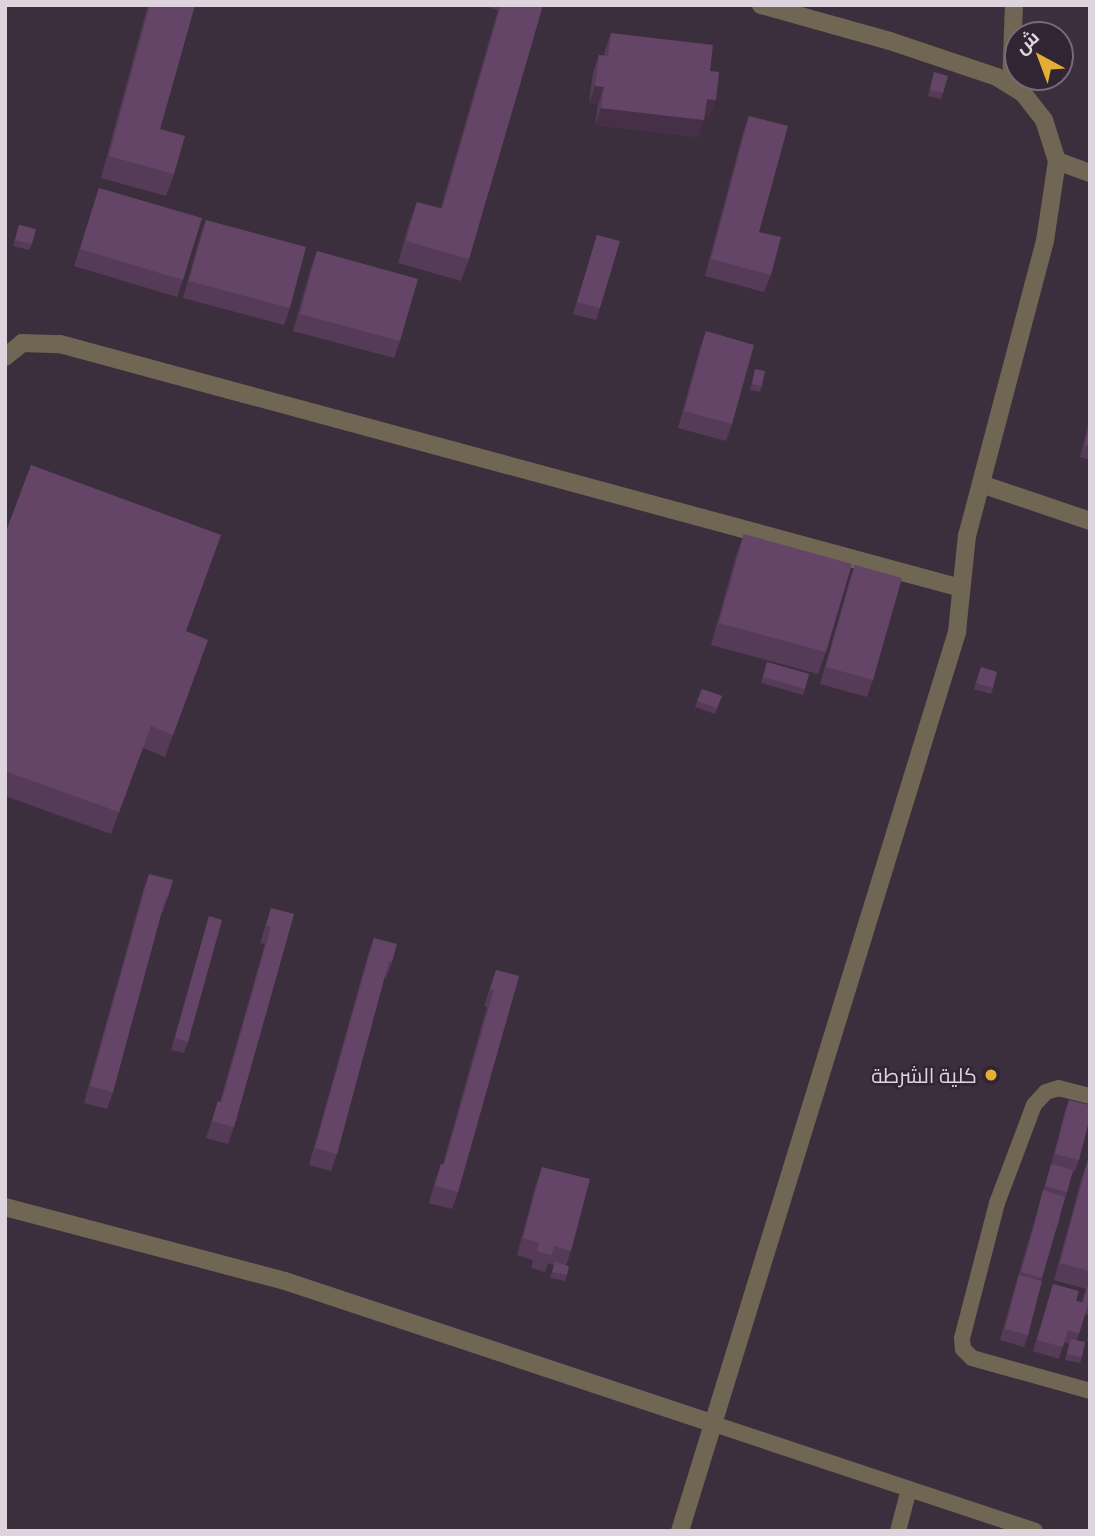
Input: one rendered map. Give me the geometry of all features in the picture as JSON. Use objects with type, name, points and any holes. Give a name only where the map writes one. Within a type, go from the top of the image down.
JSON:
[{"type":"street","points":[[761,5],[890,41],[1004,80]]},
{"type":"street","points":[[680,1531],[957,632],[967,536],[1045,241],[1057,161],[1044,120],[1020,91]]},
{"type":"street","points":[[1057,161],[1090,173]]},
{"type":"street","points":[[5,357],[22,344],[60,344],[961,587]]},
{"type":"street","points":[[981,484],[1090,521]]},
{"type":"street","points":[[5,1207],[285,1281],[714,1424]]},
{"type":"lane","points":[[1090,1096],[1059,1088],[1046,1093],[1034,1105],[997,1203],[962,1338],[963,1349],[972,1358],[1090,1391]]},
{"type":"lane","points":[[714,1424],[1035,1531]]},
{"type":"lane","points":[[898,1531],[909,1489]]},
{"type":"building","points":[[150,5],[195,5],[160,129],[185,136],[174,174],[109,156]]},
{"type":"building","points":[[501,5],[543,5],[469,259],[406,241],[417,202],[442,209]]},
{"type":"building","points":[[611,33],[713,45],[710,71],[719,72],[716,100],[707,99],[704,120],[601,108],[604,87],[595,86],[599,55],[608,56]]},
{"type":"building","points":[[934,72],[948,76],[943,93],[930,90]]},
{"type":"building","points":[[749,116],[788,126],[759,232],[781,237],[771,275],[711,259]]},
{"type":"building","points":[[99,188],[202,218],[183,280],[80,249]]},
{"type":"building","points":[[206,220],[306,247],[290,308],[189,281]]},
{"type":"building","points":[[19,225],[36,229],[32,244],[15,240]]},
{"type":"building","points":[[597,235],[620,241],[600,308],[577,302]]},
{"type":"building","points":[[317,251],[418,279],[400,341],[300,314]]},
{"type":"building","points":[[706,331],[754,345],[732,424],[684,411]]},
{"type":"building","points":[[755,369],[765,371],[762,386],[752,384]]},
{"type":"building","points":[[1090,422],[1090,447],[1085,445]]},
{"type":"building","points":[[31,465],[221,535],[186,631],[208,640],[173,735],[151,726],[119,812],[5,771],[5,534]]},
{"type":"building","points":[[744,534],[852,564],[826,652],[719,623]]},
{"type":"building","points":[[855,565],[902,578],[873,680],[826,667]]},
{"type":"building","points":[[767,662],[809,674],[805,689],[763,677]]},
{"type":"building","points":[[981,667],[997,672],[993,688],[976,683]]},
{"type":"building","points":[[702,689],[722,696],[717,708],[697,701]]},
{"type":"building","points":[[149,874],[173,880],[168,897],[166,896],[113,1092],[90,1086]]},
{"type":"building","points":[[271,908],[294,914],[234,1127],[212,1121],[218,1101],[221,1103],[271,927],[266,926]]},
{"type":"building","points":[[209,916],[222,920],[188,1042],[175,1038]]},
{"type":"building","points":[[374,938],[397,944],[392,962],[389,961],[337,1154],[315,1148]]},
{"type":"building","points":[[496,970],[519,976],[458,1192],[435,1186],[441,1164],[444,1165],[494,990],[490,989]]},
{"type":"building","points":[[1069,1100],[1090,1105],[1090,1117],[1079,1160],[1055,1154]]},
{"type":"building","points":[[1090,1160],[1090,1271],[1060,1263]]},
{"type":"building","points":[[1051,1164],[1073,1170],[1067,1192],[1045,1186]]},
{"type":"building","points":[[542,1167],[590,1179],[571,1251],[554,1246],[551,1255],[537,1251],[539,1243],[523,1238]]},
{"type":"building","points":[[1043,1190],[1065,1197],[1057,1227],[1035,1221]]},
{"type":"building","points":[[1036,1220],[1057,1226],[1042,1278],[1021,1272]]},
{"type":"building","points":[[555,1262],[569,1266],[567,1275],[552,1272]]},
{"type":"building","points":[[1019,1275],[1042,1281],[1028,1335],[1005,1329]]},
{"type":"building","points":[[1053,1284],[1079,1291],[1076,1301],[1088,1304],[1079,1334],[1068,1330],[1063,1347],[1037,1340]]},
{"type":"building","points":[[1088,1284],[1090,1309],[1087,1308],[1088,1304],[1083,1303]]},
{"type":"building","points":[[1071,1339],[1085,1342],[1082,1357],[1067,1354]]},
{"type":"place","name":"كلية الشرطة","points":[[991,1075]]}]
